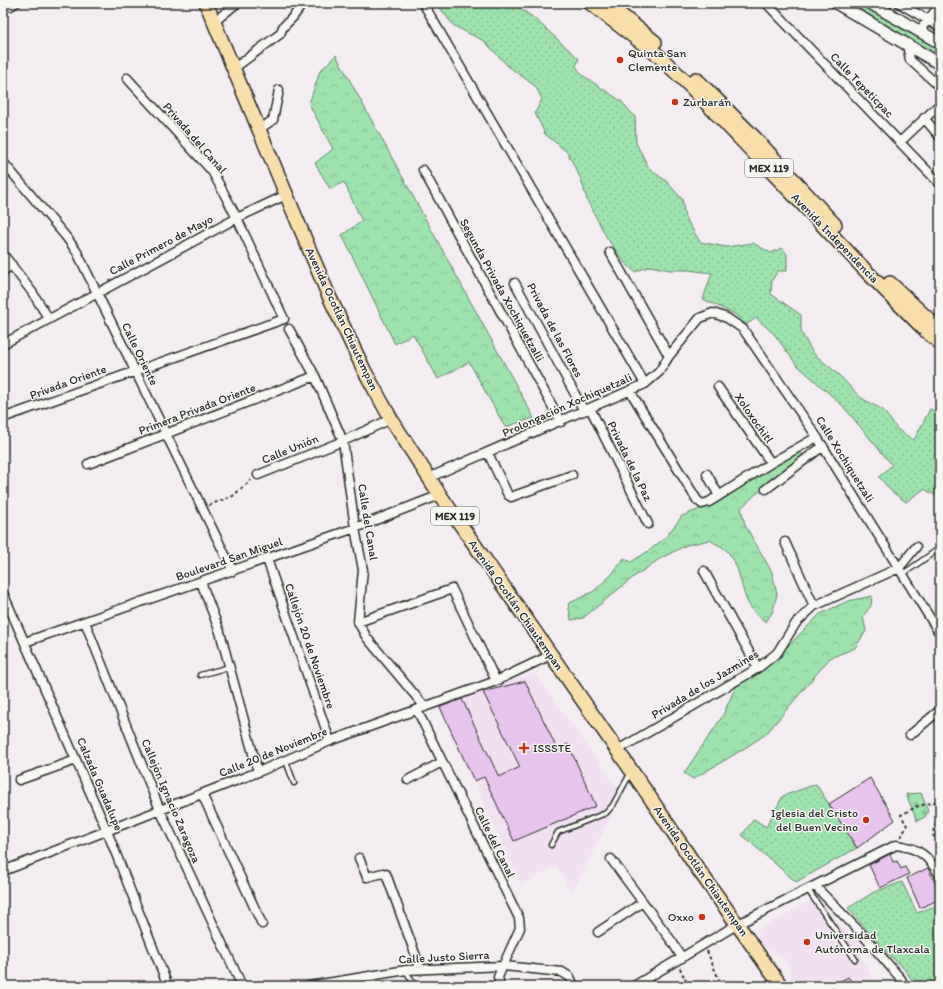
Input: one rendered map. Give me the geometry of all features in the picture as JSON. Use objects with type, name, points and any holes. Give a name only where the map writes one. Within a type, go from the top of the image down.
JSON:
[{"type":"main road","name":"Avenida Ocotlán Chiautempan","points":[[206,3],[286,195],[364,370],[391,419],[428,478],[693,862],[781,986]]},
{"type":"main road","name":"Avenida Independencia","points":[[590,3],[659,56],[690,86],[868,273],[940,343]]},
{"type":"main road","name":"Avenida Independencia","points":[[606,3],[655,42],[695,78],[754,137],[874,267],[940,330]]},
{"type":"main road","points":[[836,3],[940,64]]},
{"type":"main road","points":[[870,3],[940,43]]},
{"type":"street","points":[[214,22],[237,3]]},
{"type":"street","points":[[423,3],[645,384]]},
{"type":"street","name":"Calle Tepeticpac","points":[[766,3],[940,184]]},
{"type":"street","points":[[899,3],[940,27]]},
{"type":"street","points":[[919,31],[940,5]]},
{"type":"street","points":[[233,69],[280,34],[283,27],[292,19],[301,6]]},
{"type":"street","points":[[907,44],[910,60],[940,87]]},
{"type":"street","name":"Privada del Canal","points":[[127,78],[212,171],[237,218]]},
{"type":"street","points":[[258,130],[273,120],[279,90]]},
{"type":"street","points":[[900,142],[940,104]]},
{"type":"street","points":[[924,118],[940,137]]},
{"type":"street","name":"Calle Oriente","points":[[3,162],[67,238],[87,270],[233,571]]},
{"type":"street","name":"Segunda Privada Xochiquetzalli","points":[[423,170],[560,422]]},
{"type":"street","name":"Calle Primero de Mayo","points":[[3,344],[237,218],[286,195]]},
{"type":"street","name":"Privada Oriente","points":[[8,416],[284,319],[237,218]]},
{"type":"street","points":[[610,252],[668,356]]},
{"type":"street","points":[[3,254],[32,292],[50,319]]},
{"type":"street","points":[[3,272],[12,266]]},
{"type":"street","name":"Privada de las Flores","points":[[515,282],[587,410]]},
{"type":"street","name":"Prolongación Xochiquetzali","points":[[428,478],[645,384],[659,372],[668,356],[700,318],[713,313]]},
{"type":"street","name":"Calle Xochiquetzali","points":[[713,313],[727,318],[743,329],[823,446],[940,634]]},
{"type":"street","name":"Calle del Canal","points":[[289,329],[315,376],[343,441],[355,528],[364,570],[358,622]]},
{"type":"street","name":"Primera Privada Oriente","points":[[88,464],[315,376]]},
{"type":"street","name":"Xoloxochitl","points":[[718,387],[771,463]]},
{"type":"street","points":[[630,391],[697,500],[702,504],[709,502],[771,463],[817,437]]},
{"type":"street","name":"Privada de la Paz","points":[[587,410],[648,524]]},
{"type":"street","name":"Calle Unión","points":[[258,475],[343,441],[391,419]]},
{"type":"street","points":[[766,489],[823,446]]},
{"type":"street","points":[[488,453],[508,495],[511,497],[572,475]]},
{"type":"street","points":[[707,474],[719,496]]},
{"type":"street","name":"Boulevard San Miguel","points":[[25,642],[355,528],[440,495]]},
{"type":"street","points":[[785,542],[814,606]]},
{"type":"street","points":[[901,571],[916,547]]},
{"type":"street","name":"Callejón 20 de Noviembre","points":[[267,559],[330,741]]},
{"type":"street","points":[[704,571],[758,668]]},
{"type":"street","name":"Privada de los Jazmines","points":[[616,751],[758,668],[777,653],[796,623],[814,606],[901,571]]},
{"type":"street","points":[[201,582],[220,632],[258,772]]},
{"type":"street","points":[[425,707],[367,638],[358,622],[452,589],[496,681]]},
{"type":"street","name":"Calzada Guadalupe","points":[[4,596],[107,831],[168,986]]},
{"type":"street","name":"Callejón Ignacio Zaragoza","points":[[85,622],[160,810],[242,986]]},
{"type":"street","name":"Calle 20 de Noviembre","points":[[3,871],[286,761],[330,741],[496,681],[551,655]]},
{"type":"street","name":"Calle del Canal","points":[[417,710],[519,918],[520,928],[498,977],[500,986]]},
{"type":"street","points":[[910,734],[940,710]]},
{"type":"street","points":[[18,780],[76,760]]},
{"type":"street","points":[[408,780],[442,762]]},
{"type":"street","points":[[202,794],[262,924]]},
{"type":"street","points":[[634,986],[738,924],[896,845],[911,847],[925,854],[940,876]]},
{"type":"street","points":[[359,858],[367,877],[383,873],[386,874],[421,970]]},
{"type":"street","points":[[610,859],[643,902],[679,960]]},
{"type":"street","points":[[811,888],[862,934],[902,979],[904,986]]},
{"type":"street","points":[[598,932],[643,902]]},
{"type":"street","name":"Calle Justo Sierra","points":[[309,986],[406,970],[504,966],[562,972],[570,977],[574,986]]},
{"type":"lane","points":[[3,8],[11,8],[18,3]]},
{"type":"lane","points":[[901,571],[940,548]]},
{"type":"lane","points":[[200,675],[229,668]]},
{"type":"lane","points":[[286,761],[294,784]]},
{"type":"lane","points":[[551,845],[558,832],[606,813],[613,805],[631,772]]},
{"type":"lane","points":[[811,888],[855,959]]},
{"type":"lane","points":[[406,970],[415,986]]},
{"type":"lane","points":[[771,972],[774,986]]},
{"type":"path","name":"Calle Unión","points":[[202,507],[233,496],[247,482],[258,475]]},
{"type":"path","points":[[896,845],[907,826],[901,815],[918,806],[940,801]]},
{"type":"path","points":[[940,819],[934,827],[933,835],[940,844]]},
{"type":"path","points":[[704,944],[719,980],[723,979],[726,986]]},
{"type":"path","points":[[679,960],[688,986]]},
{"type":"shaded area","name":"ISSSTE","points":[[535,673],[622,794],[572,893],[557,866],[521,885],[439,703]]},
{"type":"shaded area","name":"Universidad Autónoma de Tlaxcala","points":[[816,897],[852,938],[876,986],[792,986],[790,968],[784,958],[763,945],[758,937],[759,930]]},
{"type":"green space","points":[[436,3],[512,3],[534,18],[579,59],[576,66],[582,75],[621,101],[635,117],[636,143],[649,168],[666,181],[682,199],[685,217],[700,242],[726,247],[753,243],[771,253],[782,248],[787,254],[787,271],[778,271],[772,280],[771,294],[801,315],[801,332],[813,353],[839,375],[861,398],[883,410],[898,430],[914,440],[930,409],[940,413],[940,498],[924,489],[906,502],[891,491],[879,477],[892,465],[842,405],[796,364],[774,334],[756,318],[746,325],[736,315],[703,299],[712,273],[688,270],[670,270],[650,266],[635,272],[624,262],[607,238],[587,200],[581,179],[567,152],[545,134],[535,113],[542,99],[535,86],[508,66],[484,41],[454,26]]},
{"type":"green space","points":[[849,3],[867,3],[940,46],[940,57]]},
{"type":"green space","points":[[336,55],[534,418],[505,427],[469,362],[438,379],[413,334],[395,344],[342,235],[362,221],[344,182],[330,189],[315,163],[333,149],[309,104],[320,71]]},
{"type":"green space","points":[[801,451],[804,460],[794,473],[757,493],[741,508],[745,525],[772,572],[777,594],[773,611],[766,622],[757,615],[750,606],[746,598],[738,570],[728,552],[710,540],[687,545],[661,558],[635,576],[583,618],[571,620],[568,604],[594,591],[612,574],[624,558],[631,562],[650,550],[666,537],[682,516],[710,505],[790,454]]},
{"type":"green space","points":[[872,596],[871,606],[863,616],[866,631],[855,648],[830,658],[766,734],[693,779],[684,773],[722,717],[737,684],[773,661],[820,614],[848,601]]},
{"type":"green space","points":[[816,784],[857,848],[796,882],[742,835],[754,819],[766,827],[783,796]]},
{"type":"green space","points":[[921,793],[928,811],[925,817],[917,821],[906,794]]},
{"type":"green space","points":[[902,882],[917,913],[940,904],[940,986],[916,986],[905,970],[883,949],[848,908],[874,892]]},
{"type":"building","points":[[525,681],[557,749],[568,744],[596,806],[514,841],[484,777],[474,781],[440,707],[462,699],[499,777],[520,767],[483,692]]},
{"type":"building","points":[[870,778],[895,820],[857,848],[829,804]]},
{"type":"building","points":[[890,854],[893,862],[897,861],[901,869],[905,867],[909,874],[880,888],[869,865]]},
{"type":"building","points":[[928,868],[940,894],[940,899],[920,908],[907,878]]},
{"type":"building","points":[[848,977],[855,986],[832,986]]},
{"type":"place","name":"Quinta San Clemente","points":[[620,60]]},
{"type":"place","name":"Zurbarán","points":[[675,102]]},
{"type":"place","name":"ISSSTE","points":[[524,748]]},
{"type":"place","name":"Iglesia del Cristo del Buen Vecino","points":[[866,820]]},
{"type":"place","name":"Oxxo","points":[[702,917]]},
{"type":"place","name":"Universidad Autónoma de Tlaxcala","points":[[807,942]]}]
